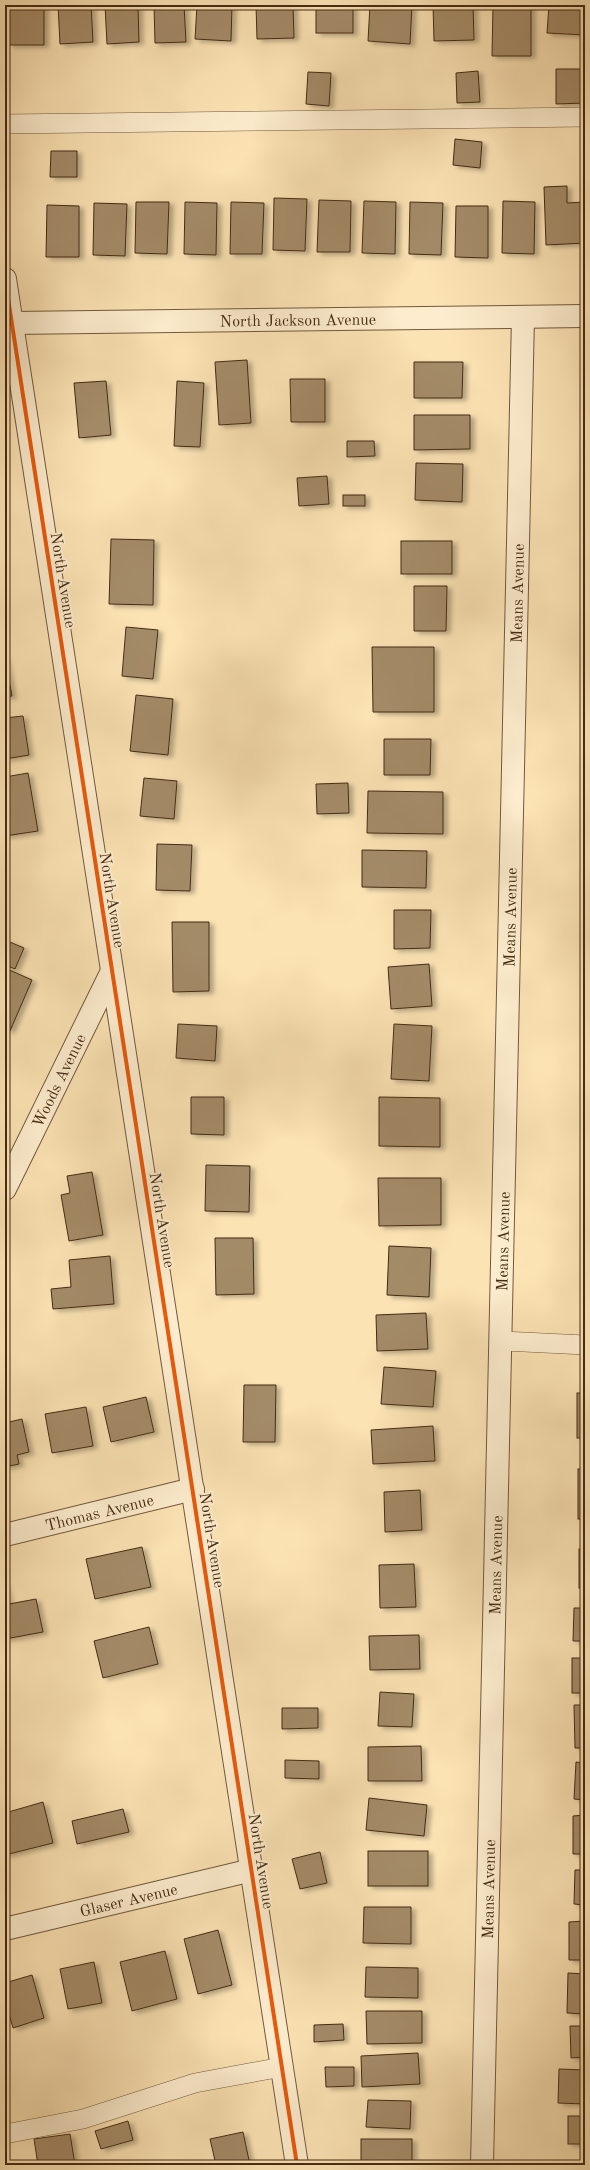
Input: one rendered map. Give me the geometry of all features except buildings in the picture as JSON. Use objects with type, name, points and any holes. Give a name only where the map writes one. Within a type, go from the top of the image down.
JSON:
[{"type":"street","name":"North Avenue","points":[[5,279],[298,2165]]},
{"type":"street","name":"North Jackson Avenue","points":[[12,324],[585,316]]},
{"type":"street","name":"Means Avenue","points":[[482,2165],[524,317]]},
{"type":"street","name":"Woods Avenue","points":[[5,1189],[112,971]]},
{"type":"street","name":"Thomas Avenue","points":[[5,1534],[193,1489]]},
{"type":"street","name":"Glaser Avenue","points":[[5,1929],[252,1870]]},
{"type":"lane","points":[[5,124],[585,117]]},
{"type":"lane","points":[[501,1341],[585,1344]]},
{"type":"lane","points":[[5,2134],[83,2119],[195,2083],[282,2067]]},
{"type":"cycle path","points":[[5,279],[297,2165]]}]
